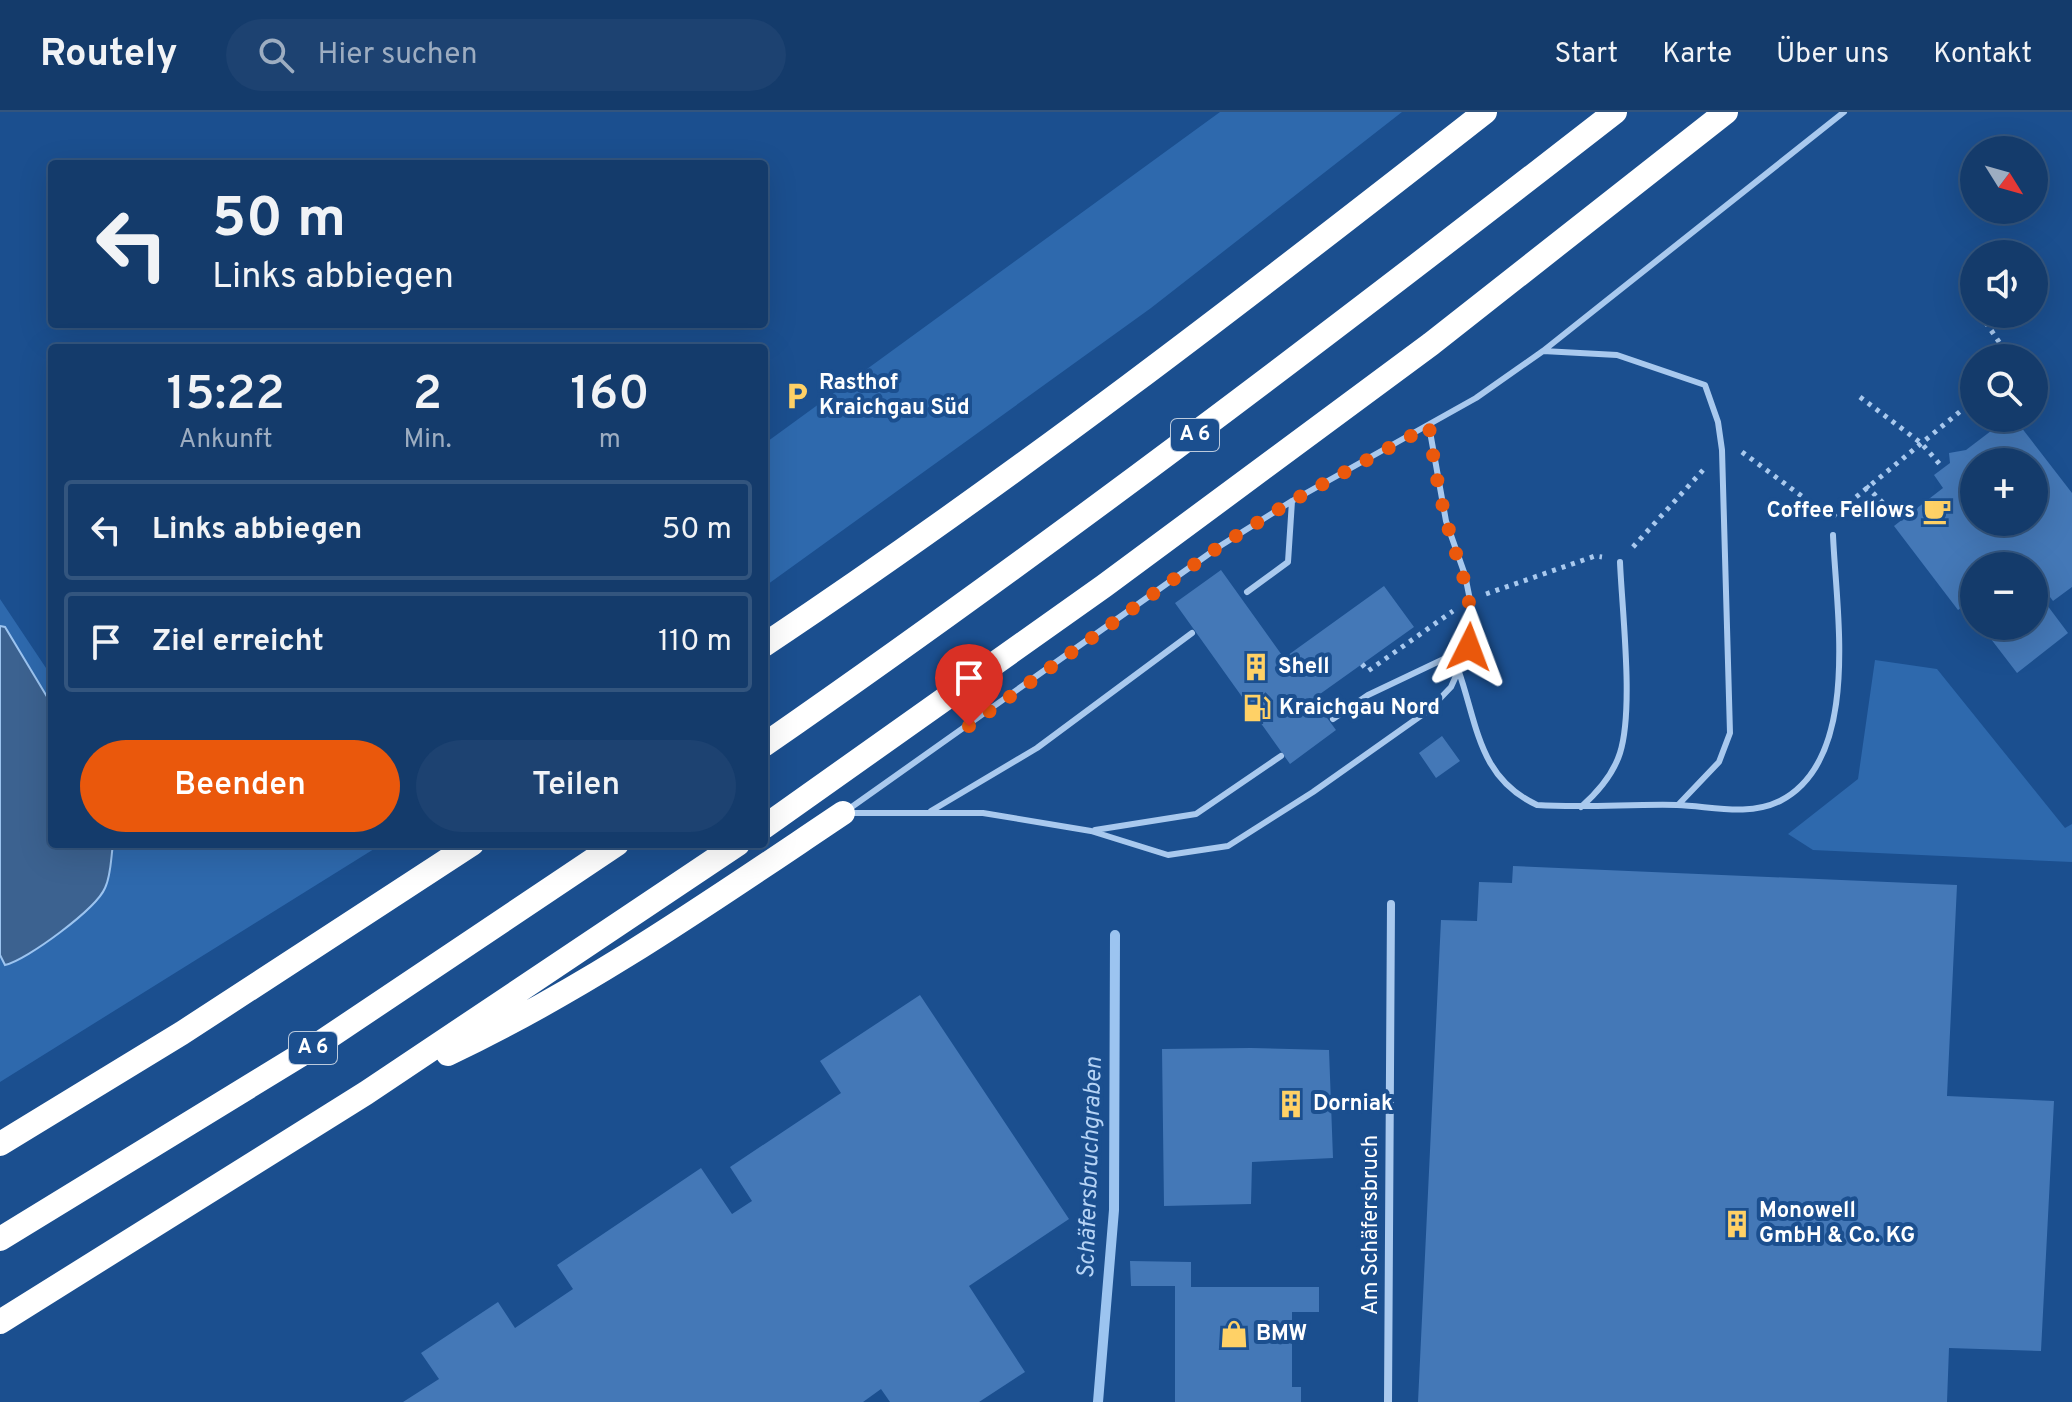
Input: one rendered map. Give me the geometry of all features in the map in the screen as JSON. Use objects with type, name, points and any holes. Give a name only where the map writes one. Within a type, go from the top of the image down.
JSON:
[{"type":"highway","points":[[768,642],[1008,474],[1222,317],[1485,112]]},
{"type":"highway","name":"A 6","points":[[768,742],[1105,502],[1615,112]]},
{"type":"highway","points":[[768,824],[1198,517],[1431,344],[1726,112]]},
{"type":"highway","points":[[366,1093],[531,1015],[643,948],[843,813]]},
{"type":"highway","points":[[0,1144],[195,1024],[466,848]]},
{"type":"highway","name":"A 6","points":[[0,1239],[317,1045],[611,848]]},
{"type":"highway","points":[[0,1322],[366,1093],[732,848]]},
{"type":"street","name":"Am Schäfersbruch","points":[[1388,1402],[1391,904]]},
{"type":"lane","points":[[843,813],[1220,546],[1292,501],[1476,398],[1543,351],[1844,112]]},
{"type":"lane","points":[[1543,351],[1617,355],[1705,385],[1718,422],[1722,450],[1730,733],[1719,762],[1678,805]]},
{"type":"lane","points":[[843,813],[983,813],[1091,831],[1168,855],[1228,846],[1313,792],[1429,710],[1451,687],[1469,647],[1474,620],[1465,575],[1446,521],[1429,426]]},
{"type":"lane","points":[[1247,592],[1288,562],[1292,501]]},
{"type":"lane","points":[[1458,671],[1491,769],[1503,783],[1537,805],[1678,805],[1736,810],[1778,802],[1799,787],[1817,765],[1832,734],[1838,684],[1833,535]]},
{"type":"lane","points":[[1581,807],[1602,788],[1620,755],[1626,725],[1620,562]]},
{"type":"lane","points":[[931,811],[1037,748],[1192,633]]},
{"type":"lane","points":[[1333,719],[1368,695],[1469,647]]},
{"type":"lane","points":[[1091,831],[1196,814],[1281,756]]},
{"type":"path","points":[[1860,397],[1921,443],[1943,468]]},
{"type":"path","points":[[1833,535],[1831,518],[1960,411]]},
{"type":"path","points":[[1866,486],[1901,521]]},
{"type":"path","points":[[1362,664],[1368,671],[1469,600],[1595,556],[1620,562]]},
{"type":"shaded area","points":[[1220,112],[1402,112],[1151,308],[768,584],[768,441]]},
{"type":"shaded area","points":[[0,599],[48,671],[48,698],[5,627],[0,626]]},
{"type":"shaded area","points":[[0,626],[5,627],[48,698],[48,848],[112,848],[105,888],[89,908],[29,954],[5,965],[0,955]]},
{"type":"shaded area","points":[[1875,660],[1937,669],[2065,828],[2072,824],[2072,862],[1813,850],[1788,834],[1858,779]]},
{"type":"shaded area","points":[[113,848],[376,848],[0,1082],[0,955],[5,965],[44,944],[89,908],[105,888]]},
{"type":"building","points":[[1990,432],[2025,432],[2037,448],[1969,448]]},
{"type":"building","points":[[1960,451],[1960,536],[2048,536],[2048,462],[2072,493],[2072,587],[2053,601],[2048,598],[2048,552],[1960,552],[1958,610],[1894,526],[1943,488],[1934,475],[1950,463],[1949,453]]},
{"type":"building","name":"Shell","points":[[1221,570],[1284,658],[1384,586],[1414,627],[1313,699],[1336,730],[1290,764],[1175,603]]},
{"type":"building","points":[[2048,606],[2068,633],[2017,673],[1992,640],[2048,640]]},
{"type":"building","points":[[1442,736],[1460,761],[1436,778],[1419,753]]},
{"type":"building","name":"Monowell GmbH & Co. KG","points":[[1513,866],[1957,885],[1947,1096],[2054,1101],[2041,1351],[1949,1348],[1947,1402],[1418,1402],[1441,920],[1477,921],[1479,882],[1512,883]]},
{"type":"building","points":[[920,995],[1069,1219],[969,1286],[1025,1372],[979,1402],[890,1402],[881,1389],[863,1402],[403,1402],[439,1379],[421,1353],[498,1302],[515,1328],[573,1289],[557,1265],[701,1168],[732,1214],[752,1201],[730,1167],[841,1093],[820,1061]]},
{"type":"building","points":[[1162,1049],[1329,1050],[1333,1158],[1252,1162],[1251,1204],[1164,1206]]},
{"type":"building","name":"BMW","points":[[1130,1261],[1191,1262],[1191,1287],[1319,1287],[1319,1312],[1292,1312],[1292,1387],[1301,1387],[1301,1402],[1175,1402],[1175,1286],[1131,1286]]},
{"type":"waterway","name":"Schäfersbruchgraben","points":[[1098,1402],[1114,1210],[1115,935]]},
{"type":"place","name":"Rasthof Kraichgau Süd","points":[[797,396]]},
{"type":"place","name":"Coffee Fellows","points":[[1937,511]]},
{"type":"place","name":"Shell","points":[[1256,667]]},
{"type":"place","name":"Kraichgau Nord","points":[[1257,708]]},
{"type":"place","name":"Dorniak","points":[[1291,1104]]},
{"type":"place","name":"Monowell GmbH & Co. KG","points":[[1737,1224]]},
{"type":"place","name":"BMW","points":[[1234,1334]]},
{"type":"route","points":[[969,726],[1220,546],[1292,501],[1429,426],[1446,521],[1465,575],[1474,620],[1469,647]]}]
